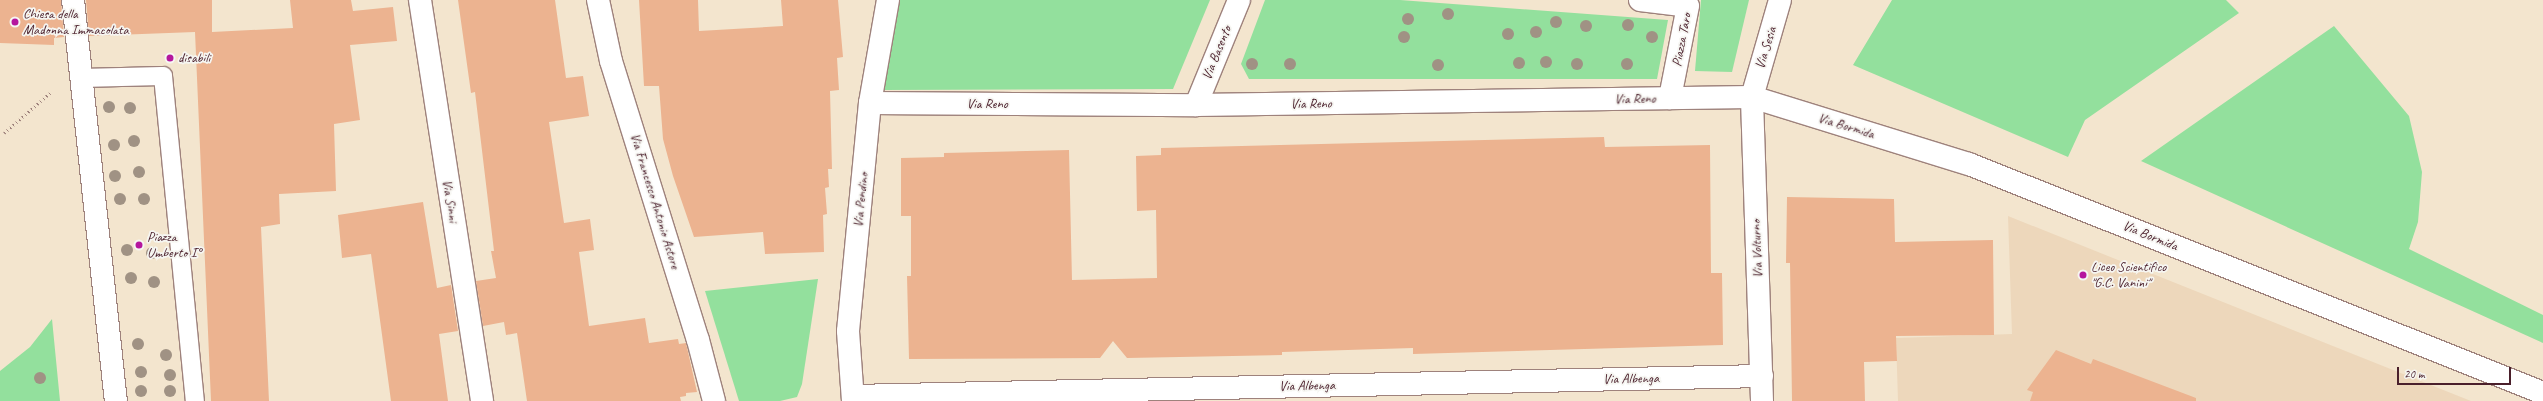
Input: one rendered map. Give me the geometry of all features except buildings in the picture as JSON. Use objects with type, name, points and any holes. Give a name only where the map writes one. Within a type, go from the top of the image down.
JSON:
[{"type":"street","points":[[73,0],[80,78],[116,401]]},
{"type":"street","name":"Via Sinni","points":[[420,0],[482,401]]},
{"type":"street","name":"Via Francesco Antonio Astore","points":[[598,0],[611,61],[698,340],[714,401]]},
{"type":"street","name":"Via Pendino","points":[[853,398],[848,331],[870,103],[888,0]]},
{"type":"street","name":"Via Basento","points":[[1196,105],[1239,0]]},
{"type":"street","name":"Piazza Taro","points":[[1640,0],[1688,6],[1670,98]]},
{"type":"street","name":"Via Sesia","points":[[1752,96],[1780,0]]},
{"type":"street","name":"Via Reno","points":[[870,103],[1196,105],[1752,96]]},
{"type":"street","name":"Via Volturno","points":[[1752,96],[1762,401]]},
{"type":"street","name":"Via Bormida","points":[[1752,96],[1969,164],[2543,393]]},
{"type":"street","name":"Via Albenga","points":[[853,398],[1762,376]]},
{"type":"lane","points":[[80,78],[163,76],[195,401]]},
{"type":"path","points":[[4,133],[55,89],[80,78]]},
{"type":"shaded area","name":"Liceo Scientifico \"G.C. Vanini\"","points":[[2008,216],[2471,401],[1898,401],[1896,338],[2012,334]]},
{"type":"green space","points":[[900,0],[1210,0],[1173,89],[882,90]]},
{"type":"green space","points":[[1265,0],[1400,0],[1668,20],[1657,79],[1249,79],[1241,64]]},
{"type":"green space","points":[[1701,0],[1749,0],[1732,72],[1695,71]]},
{"type":"green space","points":[[1892,0],[2226,0],[2239,13],[2085,120],[2068,157],[1853,65]]},
{"type":"green space","points":[[2334,26],[2409,116],[2422,172],[2418,222],[2409,249],[2543,315],[2543,343],[2141,161]]},
{"type":"green space","points":[[818,279],[802,384],[797,397],[780,401],[739,401],[705,291]]},
{"type":"green space","points":[[52,319],[60,401],[0,401],[0,371],[30,347]]},
{"type":"place","name":"Chiesa della Madonna Immacolata","points":[[15,22]]},
{"type":"place","name":"disabili","points":[[170,58]]},
{"type":"place","name":"Piazza Umberto I°","points":[[139,245]]},
{"type":"place","name":"Liceo Scientifico \"G.C. Vanini\"","points":[[2083,275]]}]
